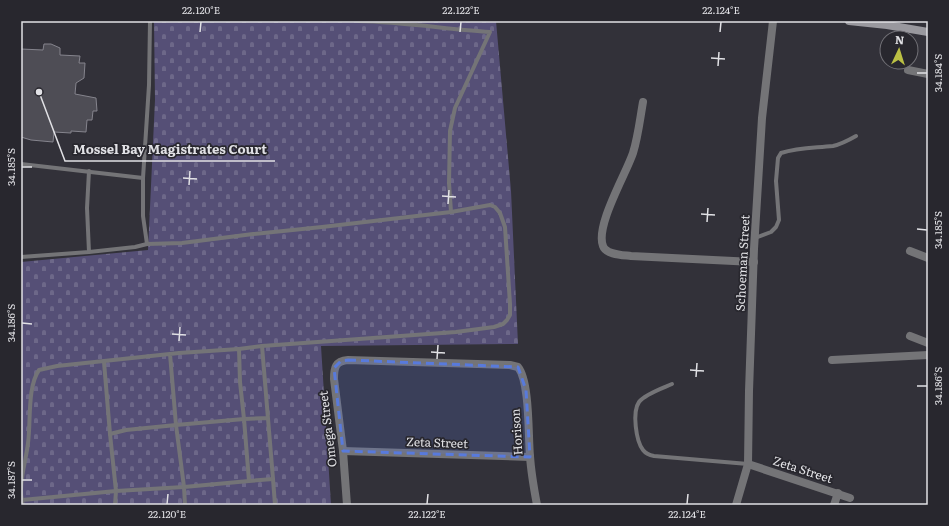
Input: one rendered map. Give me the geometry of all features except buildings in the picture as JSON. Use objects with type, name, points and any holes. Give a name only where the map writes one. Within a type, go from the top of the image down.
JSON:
[{"type":"main road","points":[[849,21],[887,25],[928,32]]},
{"type":"street","name":"Schoeman Street","points":[[736,505],[748,464],[749,391],[755,238],[762,118],[773,21]]},
{"type":"street","points":[[908,70],[928,74]]},
{"type":"street","points":[[643,102],[632,154],[605,219],[602,235],[602,246],[611,253],[631,256],[754,262]]},
{"type":"street","points":[[910,251],[928,258]]},
{"type":"street","points":[[910,336],[928,343]]},
{"type":"street","points":[[832,360],[928,355]]},
{"type":"street","name":"Omega Street","points":[[347,505],[343,451],[334,379],[334,368],[341,361],[510,364]]},
{"type":"street","name":"Horison","points":[[510,364],[518,367],[523,376],[526,390],[530,457],[537,505]]},
{"type":"street","name":"Zeta Street","points":[[343,451],[530,457]]},
{"type":"street","name":"Zeta Street","points":[[748,464],[850,498]]},
{"type":"street","points":[[834,505],[838,493]]},
{"type":"lane","points":[[147,244],[143,216],[143,178],[149,85],[150,21]]},
{"type":"lane","points":[[358,21],[390,22],[456,30],[490,32],[455,108],[450,131],[449,183],[451,212]]},
{"type":"lane","points":[[755,238],[771,232],[776,227],[779,220],[776,181],[778,158],[780,153],[799,148],[834,146],[844,143],[856,136]]},
{"type":"lane","points":[[21,164],[143,178]]},
{"type":"lane","points":[[89,171],[87,208],[90,252]]},
{"type":"lane","points":[[21,257],[90,252],[135,247],[147,244],[182,243],[451,212],[490,205],[495,207],[500,213],[505,227],[510,304],[510,314],[507,320],[494,327],[456,332],[170,354],[44,368],[39,370],[35,374],[32,396],[28,442],[23,473],[23,505]]},
{"type":"lane","points":[[262,346],[275,505]]},
{"type":"lane","points":[[239,349],[240,382],[249,481]]},
{"type":"lane","points":[[170,354],[185,505]]},
{"type":"lane","points":[[104,362],[116,505]]},
{"type":"lane","points":[[672,384],[656,390],[639,402],[635,415],[637,437],[642,449],[648,455],[654,456],[748,464]]},
{"type":"lane","points":[[110,434],[126,430],[268,418]]},
{"type":"lane","points":[[22,500],[274,479]]},
{"type":"highlighted area","points":[[348,360],[518,367],[526,390],[530,457],[343,451],[334,368],[341,361]]},
{"type":"green space","points":[[154,21],[496,21],[511,191],[518,344],[321,346],[331,505],[21,505],[21,262],[148,250],[155,100]]},
{"type":"place","name":"Mossel Bay Magistrates Court","points":[[39,92]]}]
